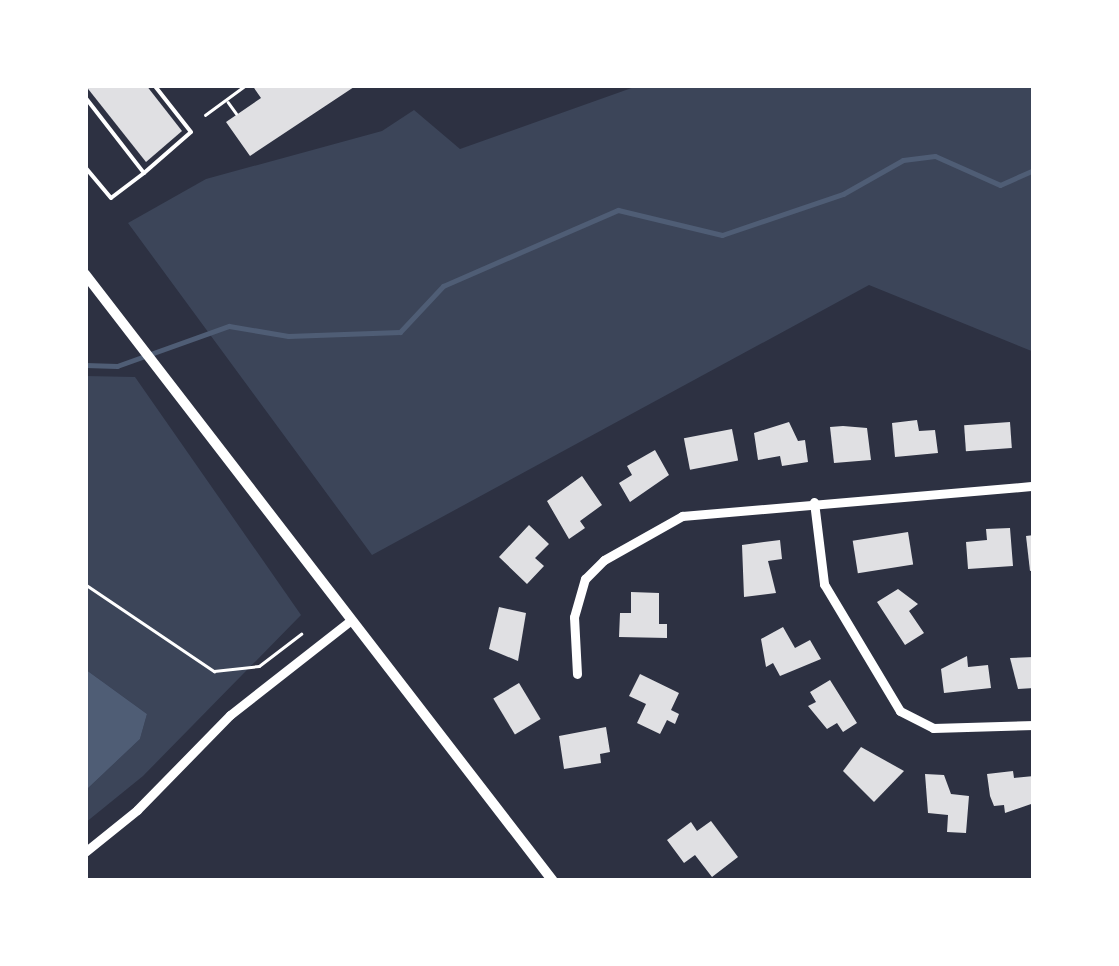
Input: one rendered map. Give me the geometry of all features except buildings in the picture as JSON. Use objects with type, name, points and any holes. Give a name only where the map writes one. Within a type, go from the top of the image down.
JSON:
[{"type":"street","points":[[85,274],[553,881]]},
{"type":"street","points":[[577,674],[576,602],[586,578],[604,560],[694,512],[1034,486]]},
{"type":"street","points":[[814,502],[824,584],[900,711],[933,728],[1034,725]]},
{"type":"street","points":[[85,852],[137,810],[230,715],[351,620]]},
{"type":"lane","points":[[85,167],[111,198],[191,132],[154,85]]},
{"type":"lane","points":[[200,85],[212,85]]},
{"type":"lane","points":[[85,97],[144,173]]},
{"type":"path","points":[[205,115],[246,85]]},
{"type":"path","points":[[228,100],[236,112]]},
{"type":"path","points":[[85,584],[214,671],[260,666],[301,634]]},
{"type":"shaded area","points":[[640,85],[1034,85],[1034,352],[869,285],[372,555],[128,223],[206,179],[382,131],[414,110],[460,149]]},
{"type":"shaded area","points":[[85,376],[135,377],[301,615],[143,776],[85,823],[85,791],[140,739],[147,714],[85,669]]},
{"type":"shaded area","points":[[85,669],[147,714],[140,739],[85,791]]},
{"type":"waterway","points":[[85,365],[117,366],[229,326],[288,336],[400,332],[443,286],[618,210],[722,235],[843,194],[903,160],[935,156],[1000,185],[1034,170]]}]
